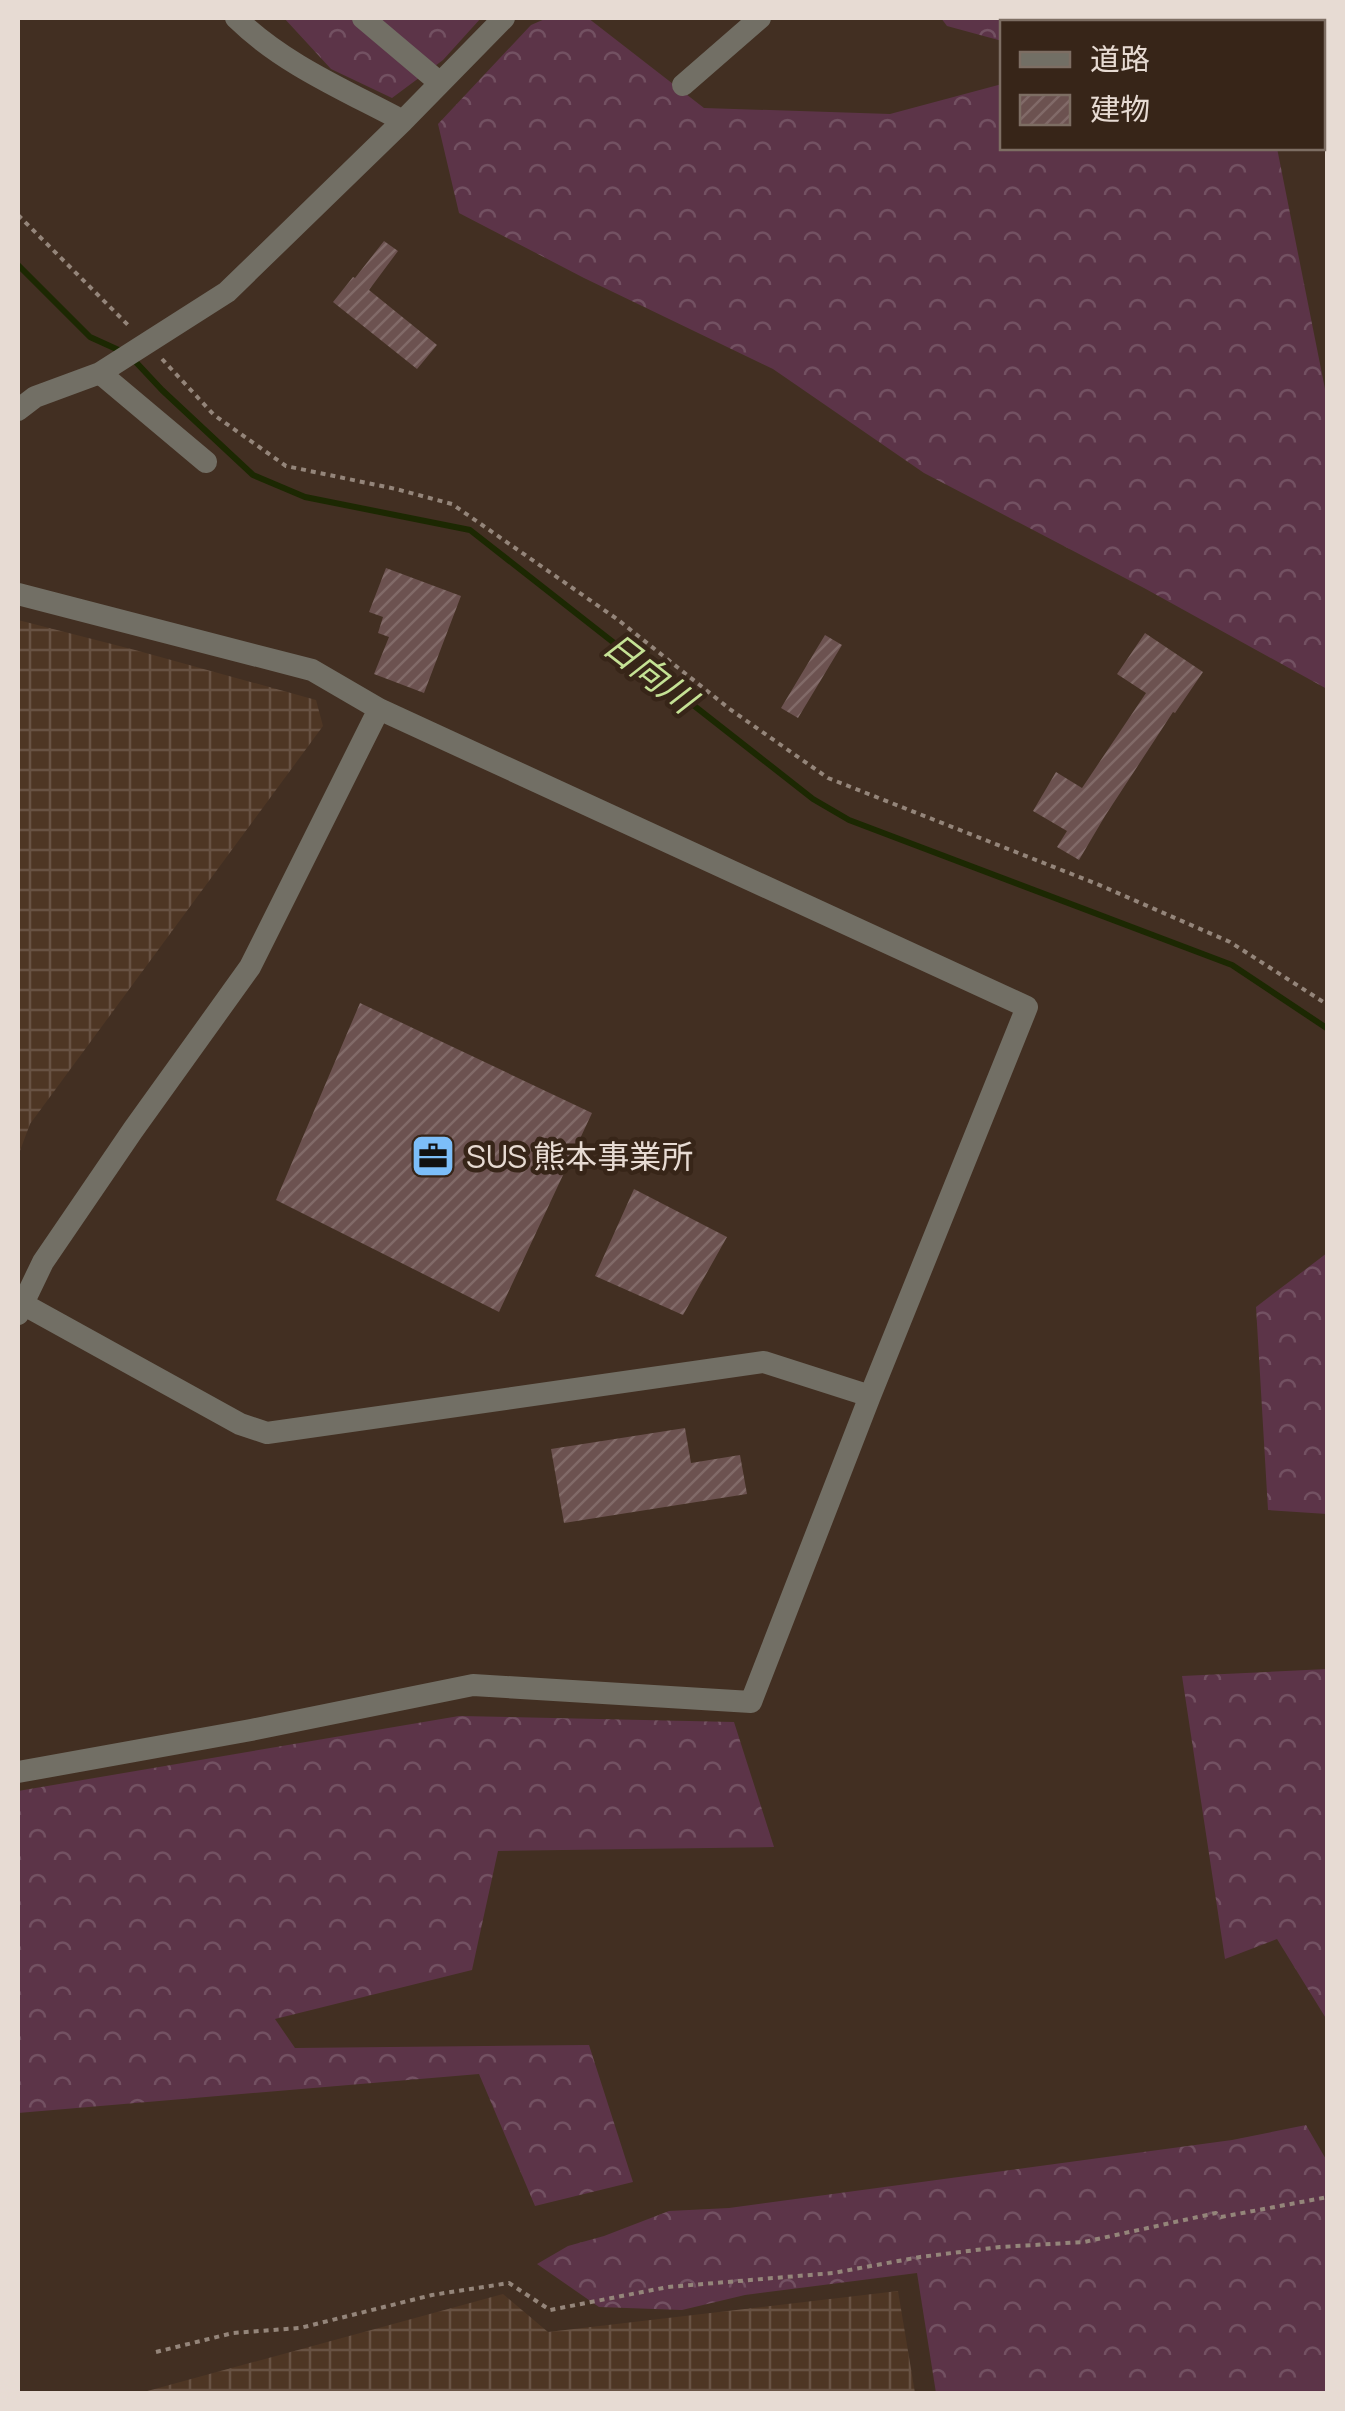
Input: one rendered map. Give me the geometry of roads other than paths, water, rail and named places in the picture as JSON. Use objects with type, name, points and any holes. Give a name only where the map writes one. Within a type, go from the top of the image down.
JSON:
[{"type":"street","points":[[236,18],[284,57],[403,121]]},
{"type":"street","points":[[363,18],[440,84]]},
{"type":"street","points":[[18,410],[35,397],[100,373],[227,292],[504,18]]},
{"type":"street","points":[[683,85],[760,18]]},
{"type":"street","points":[[100,373],[206,462]]},
{"type":"street","points":[[18,594],[312,670],[379,709],[1027,1007],[752,1702],[472,1686],[18,1772]]},
{"type":"street","points":[[379,709],[250,968],[132,1130],[44,1262],[19,1307],[240,1424],[267,1433],[764,1362],[870,1396]]},
{"type":"waterway","name":"日向川","points":[[18,265],[90,337],[123,352]]},
{"type":"waterway","name":"日向川","points":[[133,359],[253,475],[305,497],[470,530],[813,799],[849,820],[1232,965],[1328,1029]]},
{"type":"place","name":"SUS 熊本事業所","points":[[433,1156]]}]
